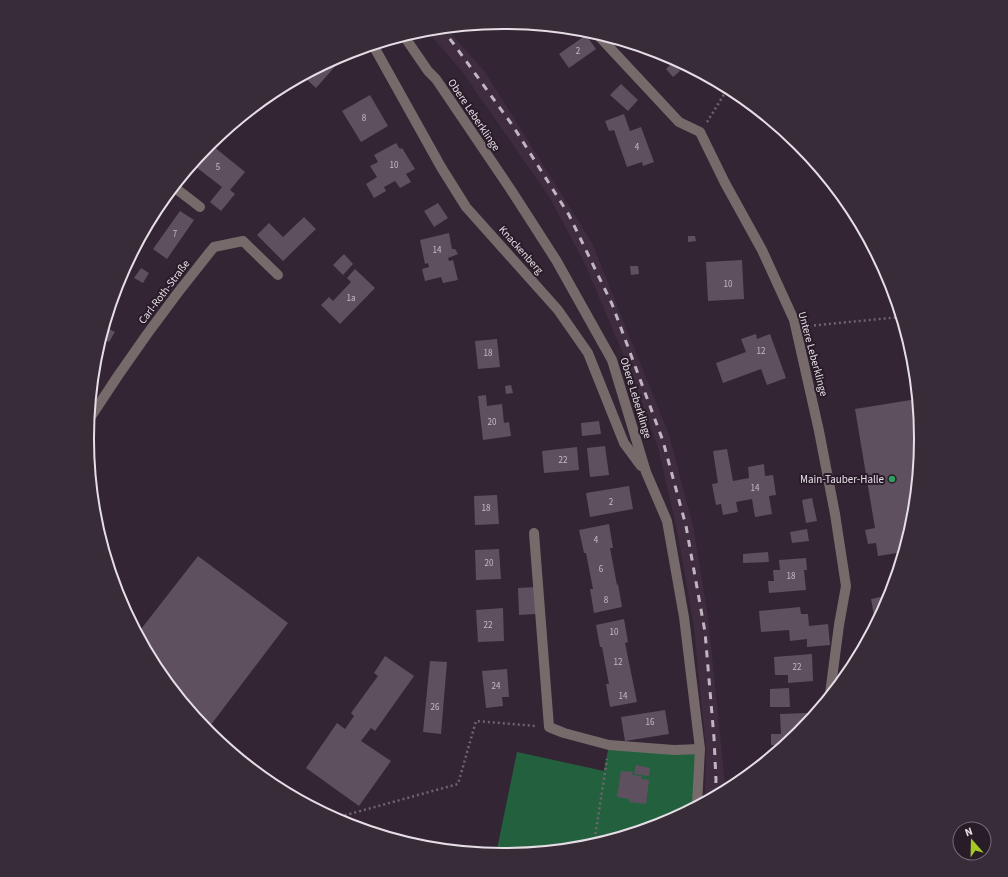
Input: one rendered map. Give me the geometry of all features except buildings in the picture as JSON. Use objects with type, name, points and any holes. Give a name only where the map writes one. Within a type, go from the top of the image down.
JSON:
[{"type":"street","name":"Obere Leberklinge","points":[[407,41],[428,71],[436,79],[515,196],[556,260],[612,360],[646,472],[667,521],[684,617],[700,749],[697,799]]},
{"type":"street","points":[[604,42],[679,122],[700,132]]},
{"type":"street","name":"Knackenberg","points":[[376,50],[441,167],[466,207],[558,310],[588,353],[624,443],[646,472]]},
{"type":"street","name":"Untere Leberklinge","points":[[700,132],[725,183],[762,250],[794,320],[814,404],[835,514],[846,586],[839,624],[831,685]]},
{"type":"street","points":[[178,190],[200,207]]},
{"type":"street","name":"Carl-Roth-Straße","points":[[95,409],[108,388],[172,298],[214,247],[243,241],[278,275]]},
{"type":"street","points":[[534,533],[549,727],[564,733],[609,745],[674,750],[700,749]]},
{"type":"path","points":[[700,132],[725,93]]},
{"type":"path","points":[[795,327],[895,317]]},
{"type":"path","points":[[344,816],[458,784],[476,721],[549,727]]},
{"type":"path","points":[[595,837],[609,745]]},
{"type":"shaded area","points":[[450,33],[485,72],[592,243],[669,435],[693,526],[708,617],[725,783],[705,795],[706,749],[694,627],[677,530],[658,447],[627,363],[585,264],[550,198],[461,70],[431,36]]},
{"type":"green space","points":[[609,745],[700,749],[697,799],[685,806],[636,826],[584,840],[531,847],[497,848],[517,752],[604,771]]},
{"type":"railway","points":[[446,34],[513,126],[569,215],[612,304],[663,441],[686,526],[705,632],[714,738],[715,789]]},
{"type":"place","name":"Main-Tauber-Halle","points":[[892,479]]}]
